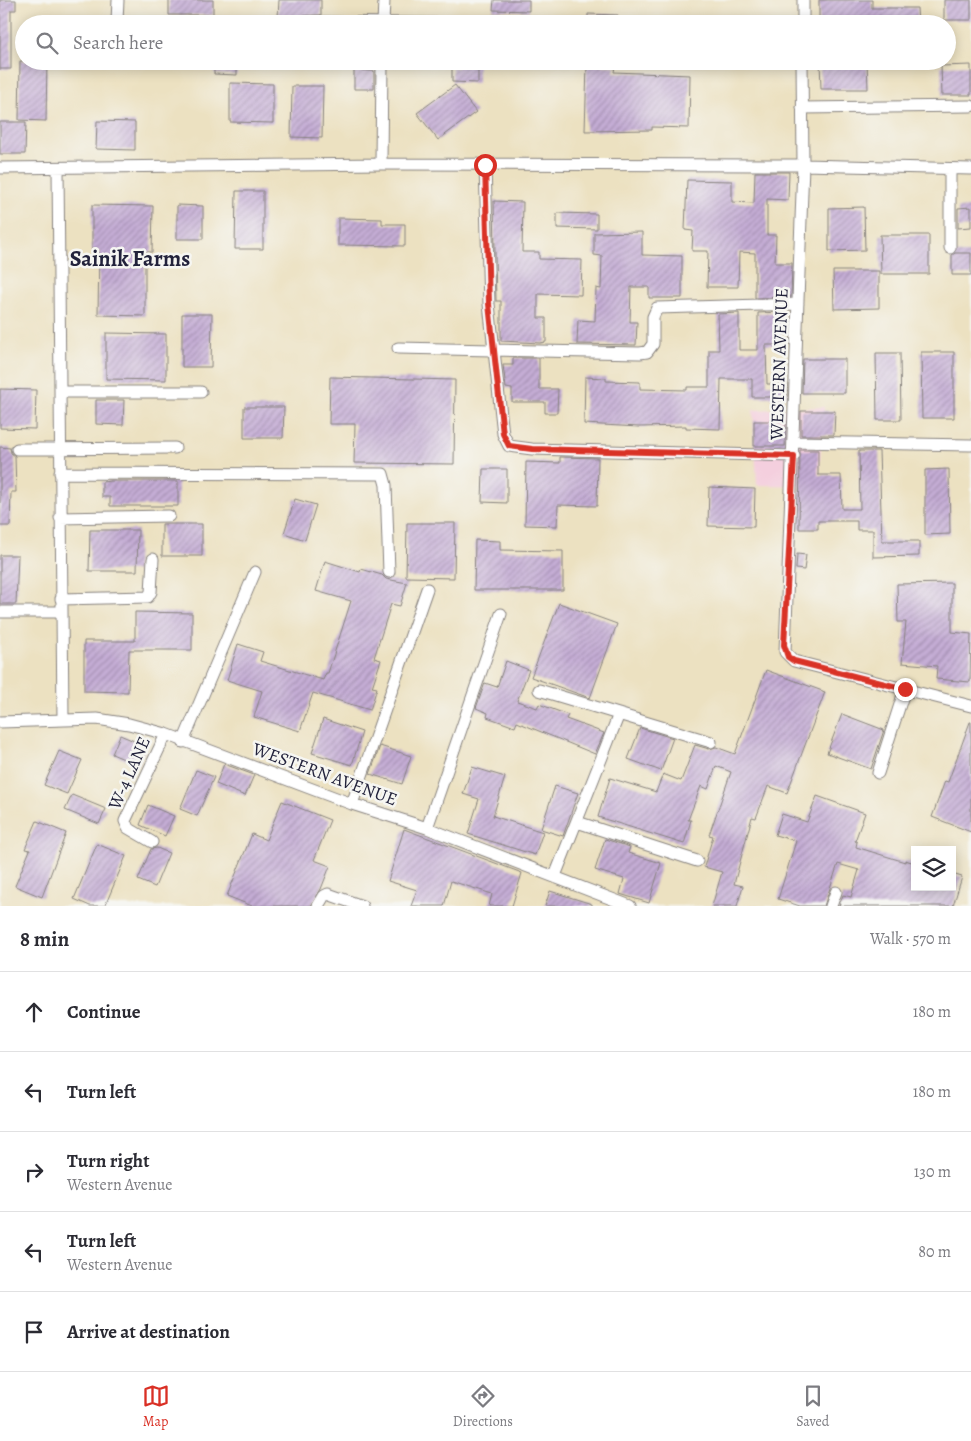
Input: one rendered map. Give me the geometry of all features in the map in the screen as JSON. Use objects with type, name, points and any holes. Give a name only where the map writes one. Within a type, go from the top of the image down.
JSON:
[{"type":"street","points":[[117,15],[118,0]]},
{"type":"street","points":[[383,15],[384,0]]},
{"type":"street","points":[[803,0],[803,15]]},
{"type":"street","points":[[381,164],[382,70]]},
{"type":"street","name":"WESTERN AVENUE","points":[[802,70],[803,165],[794,456],[784,645],[788,657],[794,661],[971,704]]},
{"type":"street","points":[[802,108],[971,106]]},
{"type":"street","points":[[0,168],[381,164],[803,165],[971,170]]},
{"type":"street","points":[[485,165],[487,280],[492,350],[503,434],[509,446],[532,449],[794,456]]},
{"type":"street","points":[[58,168],[63,720]]},
{"type":"street","points":[[950,169],[950,248]]},
{"type":"street","points":[[398,348],[640,353],[647,352],[653,344],[653,317],[657,308],[798,304]]},
{"type":"street","points":[[60,392],[201,392]]},
{"type":"street","points":[[794,442],[971,445]]},
{"type":"street","points":[[17,449],[175,448]]},
{"type":"street","points":[[60,473],[383,474],[386,485],[389,572]]},
{"type":"street","points":[[60,518],[169,516]]},
{"type":"street","points":[[61,599],[148,597],[151,592],[153,559]]},
{"type":"street","points":[[184,742],[255,572]]},
{"type":"street","points":[[352,804],[427,589]]},
{"type":"street","points":[[0,612],[61,612]]},
{"type":"street","points":[[426,828],[501,614]]},
{"type":"street","points":[[878,773],[905,689]]},
{"type":"street","points":[[539,690],[711,742]]},
{"type":"street","points":[[555,876],[619,714]]},
{"type":"street","name":"WESTERN AVENUE","points":[[0,722],[113,721],[166,734],[352,804],[426,828],[630,906]]},
{"type":"street","name":"W-4 LANE","points":[[152,842],[128,828],[125,821],[166,734]]},
{"type":"street","points":[[577,822],[698,861]]},
{"type":"street","points":[[831,906],[836,892]]},
{"type":"street","points":[[318,906],[324,896],[328,894],[362,906]]},
{"type":"shaded area","points":[[824,407],[818,486],[757,485],[753,410]]},
{"type":"building","points":[[0,0],[16,0],[16,10],[11,10],[11,69],[0,69]]},
{"type":"building","points":[[169,0],[213,0],[213,15],[169,15]]},
{"type":"building","points":[[279,0],[321,0],[321,15],[278,15]]},
{"type":"building","points":[[494,0],[529,0],[529,11],[493,10]]},
{"type":"building","points":[[819,0],[872,0],[872,8],[917,8],[917,15],[819,15]]},
{"type":"building","points":[[944,0],[971,0],[971,20],[956,20],[956,15],[944,15]]},
{"type":"building","points":[[971,65],[971,95],[942,95],[941,70],[956,70],[956,66]]},
{"type":"building","points":[[20,70],[47,70],[46,121],[19,120]]},
{"type":"building","points":[[214,70],[237,70],[237,75],[214,74]]},
{"type":"building","points":[[354,70],[374,71],[374,89],[354,89]]},
{"type":"building","points":[[452,70],[478,70],[478,83],[452,82]]},
{"type":"building","points":[[587,70],[690,75],[689,128],[652,127],[652,130],[585,131]]},
{"type":"building","points":[[820,70],[867,70],[868,89],[821,89]]},
{"type":"building","points":[[230,83],[273,84],[273,123],[230,122]]},
{"type":"building","points":[[455,85],[476,112],[438,140],[417,113]]},
{"type":"building","points":[[292,86],[323,86],[322,138],[291,137]]},
{"type":"building","points":[[97,121],[135,122],[135,150],[96,149]]},
{"type":"building","points":[[0,122],[26,122],[25,154],[0,154]]},
{"type":"building","points":[[755,172],[789,172],[788,200],[767,199],[767,235],[776,235],[775,263],[792,263],[791,297],[755,298],[755,253],[739,252],[738,287],[707,287],[708,251],[692,251],[693,231],[685,230],[687,180],[732,181],[732,202],[754,203]]},
{"type":"building","points":[[236,191],[263,191],[263,249],[235,249]]},
{"type":"building","points":[[494,201],[523,202],[522,252],[539,252],[539,259],[582,260],[581,295],[538,294],[538,318],[546,318],[546,342],[501,341],[501,301],[496,301]]},
{"type":"building","points":[[92,205],[153,206],[152,252],[145,252],[145,316],[98,315],[99,251],[92,251]]},
{"type":"building","points":[[177,205],[203,206],[203,239],[177,239]]},
{"type":"building","points":[[864,207],[865,250],[829,251],[829,208]]},
{"type":"building","points":[[971,207],[971,227],[958,228],[958,208]]},
{"type":"building","points":[[557,213],[597,214],[597,229],[557,228]]},
{"type":"building","points":[[338,218],[382,219],[382,224],[405,224],[405,246],[338,245]]},
{"type":"building","points":[[642,232],[642,255],[682,256],[682,298],[649,298],[649,287],[631,287],[630,322],[637,322],[636,345],[577,344],[578,320],[595,321],[596,288],[601,289],[602,256],[594,255],[594,233]]},
{"type":"building","points":[[880,235],[929,235],[929,274],[881,274]]},
{"type":"building","points":[[955,253],[971,253],[971,275],[952,275],[952,255]]},
{"type":"building","points":[[833,271],[879,271],[879,308],[834,309]]},
{"type":"building","points":[[781,312],[781,345],[766,345],[767,384],[787,384],[787,397],[752,397],[752,379],[721,379],[720,429],[686,428],[686,426],[639,427],[584,424],[585,377],[606,378],[606,381],[640,382],[640,389],[687,390],[687,387],[709,387],[709,350],[719,350],[718,314],[739,313],[739,350],[758,350],[758,313]]},
{"type":"building","points":[[182,314],[212,314],[211,367],[182,367]]},
{"type":"building","points":[[106,333],[166,334],[166,380],[106,379]]},
{"type":"building","points":[[921,352],[954,352],[954,418],[922,418]]},
{"type":"building","points":[[876,353],[900,353],[901,420],[877,420]]},
{"type":"building","points":[[513,358],[539,358],[539,389],[558,389],[557,413],[545,413],[545,402],[512,402],[512,389],[506,388],[503,365],[513,365]]},
{"type":"building","points":[[803,359],[845,359],[845,393],[802,393]]},
{"type":"building","points":[[330,377],[455,380],[454,464],[354,463],[355,424],[329,424]]},
{"type":"building","points":[[0,389],[36,390],[35,429],[0,428]]},
{"type":"building","points":[[96,400],[124,400],[123,425],[96,424]]},
{"type":"building","points":[[244,407],[284,407],[283,438],[244,438]]},
{"type":"building","points":[[801,411],[835,411],[834,435],[801,435]]},
{"type":"building","points":[[754,421],[786,421],[785,446],[754,446]]},
{"type":"building","points":[[0,447],[10,448],[11,453],[15,456],[16,492],[11,492],[10,526],[0,526]]},
{"type":"building","points":[[800,450],[818,450],[818,475],[841,475],[842,509],[860,509],[859,451],[879,451],[882,541],[919,541],[919,556],[873,557],[873,530],[857,530],[857,521],[818,521],[818,529],[799,529]]},
{"type":"building","points":[[560,457],[598,458],[597,506],[558,505],[557,526],[525,525],[526,462],[560,463]]},
{"type":"building","points":[[483,469],[507,469],[507,503],[482,502]]},
{"type":"building","points":[[949,469],[950,534],[925,535],[925,470]]},
{"type":"building","points":[[178,481],[178,506],[110,506],[110,497],[102,497],[102,482]]},
{"type":"building","points":[[709,487],[755,489],[754,527],[708,526]]},
{"type":"building","points":[[295,499],[316,505],[305,540],[284,533]]},
{"type":"building","points":[[407,523],[455,523],[454,578],[406,577]]},
{"type":"building","points":[[162,524],[202,524],[202,556],[162,556]]},
{"type":"building","points":[[90,530],[138,530],[137,571],[89,571]]},
{"type":"building","points":[[475,540],[500,541],[500,550],[563,551],[563,590],[474,590]]},
{"type":"building","points":[[797,554],[806,555],[804,570],[796,569]]},
{"type":"building","points":[[0,555],[18,555],[16,604],[0,604]]},
{"type":"building","points":[[325,561],[360,572],[361,569],[382,575],[386,579],[407,583],[400,606],[391,604],[374,658],[381,660],[372,687],[377,688],[370,710],[313,693],[300,731],[254,717],[262,691],[227,680],[238,644],[263,652],[260,661],[323,680],[326,673],[328,673],[351,601],[316,591]]},
{"type":"building","points":[[952,583],[952,632],[971,634],[970,682],[936,679],[937,666],[902,663],[906,622],[898,622],[897,584]]},
{"type":"building","points":[[559,603],[617,624],[590,698],[531,677]]},
{"type":"building","points":[[135,612],[192,613],[192,650],[129,650],[128,692],[84,691],[84,641],[135,641]]},
{"type":"building","points":[[506,661],[529,670],[517,701],[537,708],[539,704],[568,715],[566,719],[604,733],[595,754],[517,722],[515,727],[487,717],[488,713],[476,708],[485,683],[497,687]]},
{"type":"building","points":[[766,670],[825,692],[787,793],[768,786],[756,818],[752,817],[734,884],[743,886],[737,906],[712,906],[722,872],[704,867],[713,836],[709,835],[731,772],[716,766],[708,789],[701,786],[688,820],[691,820],[684,844],[598,817],[610,778],[656,792],[663,774],[681,781],[695,745],[709,749],[716,747],[735,754]]},
{"type":"building","points":[[842,714],[884,730],[871,769],[827,753]]},
{"type":"building","points":[[323,719],[362,732],[352,765],[312,753]]},
{"type":"building","points":[[970,722],[971,832],[932,817],[945,781],[948,782]]},
{"type":"building","points":[[640,728],[673,738],[661,771],[628,759]]},
{"type":"building","points":[[120,735],[146,746],[138,765],[112,754]]},
{"type":"building","points":[[380,746],[411,756],[402,784],[370,774]]},
{"type":"building","points":[[59,751],[82,760],[67,794],[44,785]]},
{"type":"building","points":[[224,764],[254,775],[245,796],[216,784]]},
{"type":"building","points":[[472,767],[505,777],[493,816],[543,832],[535,855],[468,834],[479,799],[463,794]]},
{"type":"building","points":[[196,770],[214,777],[197,816],[180,809]]},
{"type":"building","points":[[555,786],[578,793],[563,836],[541,829]]},
{"type":"building","points":[[72,795],[106,809],[99,824],[65,810]]},
{"type":"building","points":[[817,796],[865,813],[855,841],[857,842],[856,847],[905,862],[905,860],[911,862],[911,891],[956,891],[956,875],[962,877],[953,906],[839,906],[843,895],[851,897],[859,870],[838,864],[824,906],[800,906],[778,899],[796,841],[775,835],[782,814],[807,822]]},
{"type":"building","points":[[282,801],[330,820],[314,860],[330,866],[321,889],[311,906],[252,906],[227,896],[252,834],[266,840]]},
{"type":"building","points":[[148,805],[174,816],[165,836],[140,825]]},
{"type":"building","points":[[37,821],[66,833],[42,897],[15,886],[30,850],[25,849]]},
{"type":"building","points":[[404,829],[522,873],[512,906],[489,906],[492,894],[451,881],[444,906],[411,906],[417,890],[388,881]]},
{"type":"building","points":[[605,839],[630,847],[628,853],[661,863],[649,903],[620,894],[624,879],[595,870]]},
{"type":"building","points":[[97,844],[126,856],[105,906],[90,906],[74,899]]},
{"type":"building","points":[[157,848],[169,853],[155,887],[138,880],[151,849]]},
{"type":"building","points":[[550,891],[592,904],[592,906],[545,906]]},
{"type":"district","name":"Sainik Farms","points":[[130,259]]},
{"type":"route","points":[[485,165],[487,280],[492,350],[503,434],[509,446],[532,449],[794,456],[785,652],[794,661],[905,689]]}]
